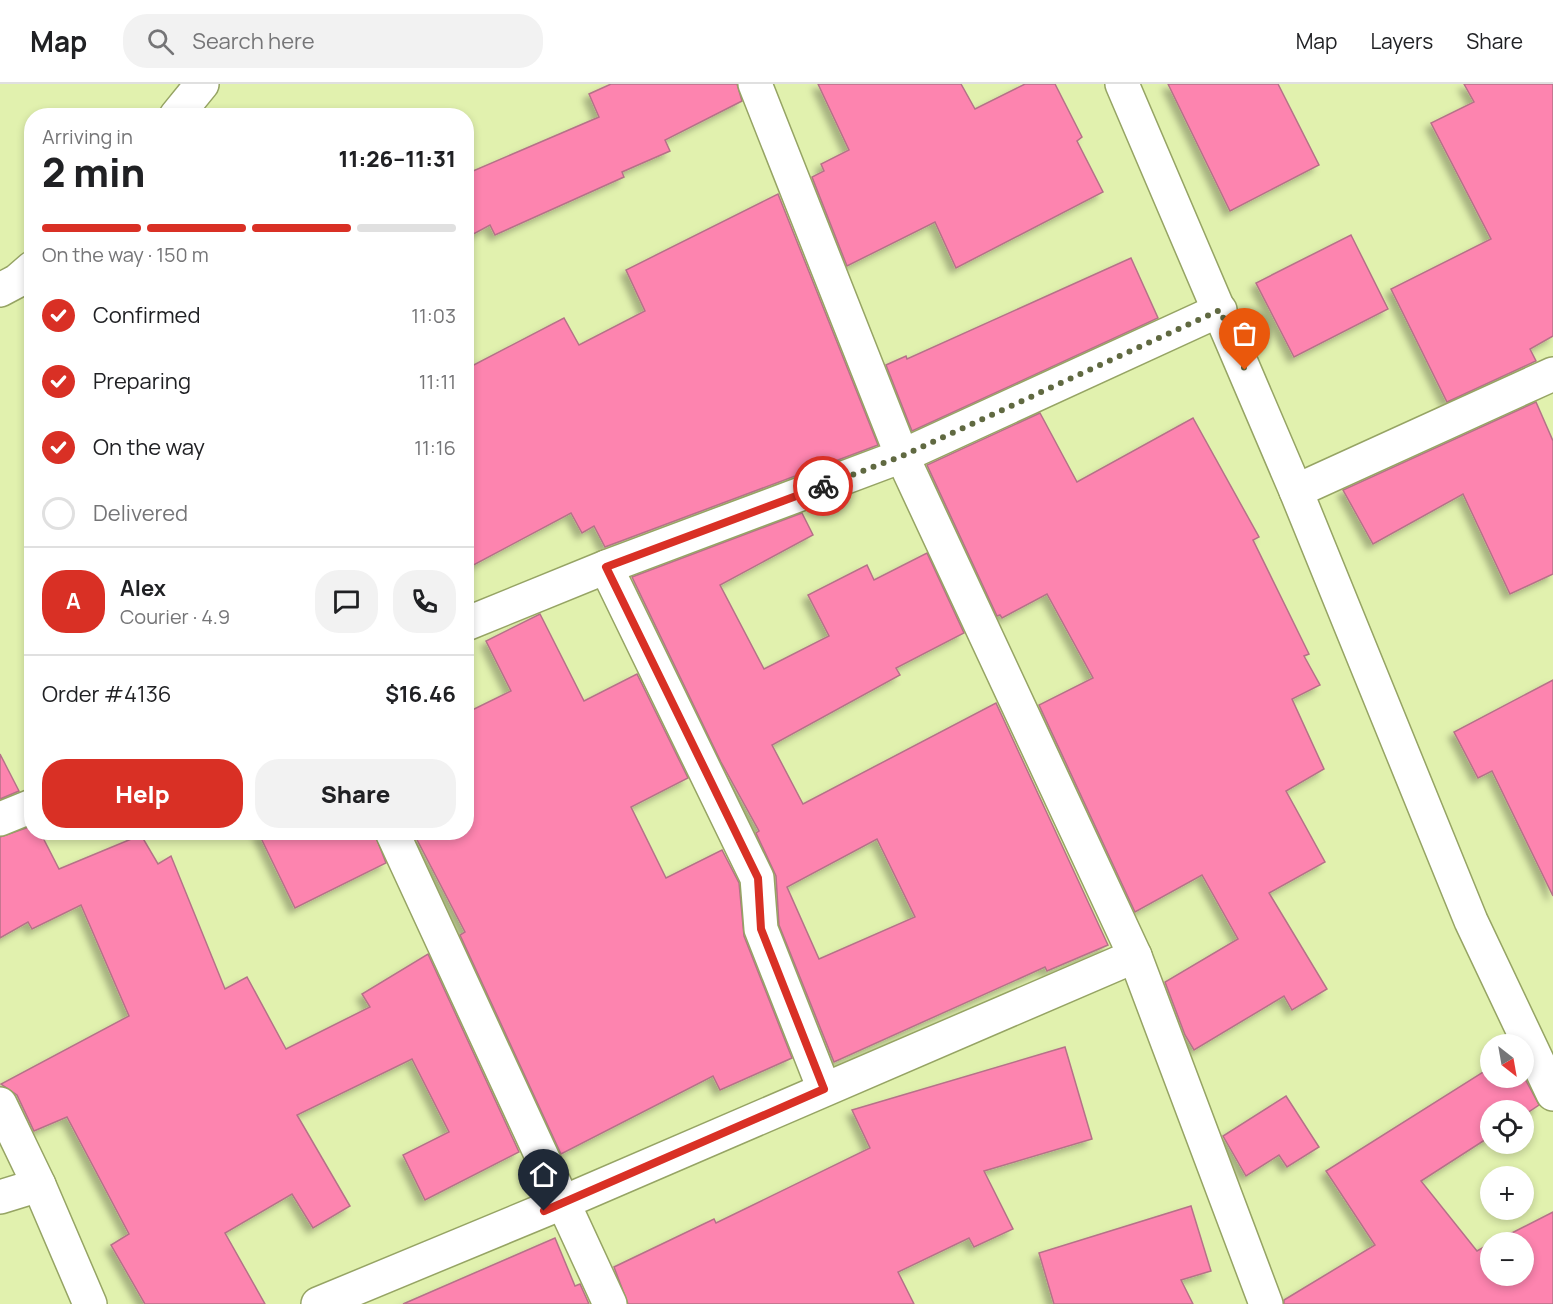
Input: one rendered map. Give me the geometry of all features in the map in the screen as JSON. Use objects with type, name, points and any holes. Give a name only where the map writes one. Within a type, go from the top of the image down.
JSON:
[{"type":"street","points":[[182,108],[202,84]]},
{"type":"street","points":[[755,84],[902,456],[1135,956],[1266,1304]]},
{"type":"street","points":[[1122,84],[1296,491],[1471,921],[1553,1094]]},
{"type":"street","points":[[0,290],[24,275]]},
{"type":"street","points":[[474,621],[606,567],[902,456],[1220,310]]},
{"type":"street","points":[[1296,491],[1553,374]]},
{"type":"street","points":[[606,567],[758,878],[761,929],[824,1089]]},
{"type":"street","points":[[0,819],[24,809]]},
{"type":"street","points":[[396,840],[610,1304]]},
{"type":"street","points":[[318,1304],[564,1202],[1135,956]]},
{"type":"street","points":[[0,1104],[39,1185],[90,1304]]},
{"type":"street","points":[[0,1197],[39,1185]]},
{"type":"building","points":[[611,84],[737,84],[742,101],[665,140],[670,151],[622,172],[624,177],[495,235],[490,225],[474,234],[474,171],[599,117],[589,94]]},
{"type":"building","points":[[818,84],[961,84],[975,109],[1025,84],[1055,84],[1082,137],[1077,141],[1103,192],[956,268],[935,222],[847,266],[812,177],[824,171],[821,164],[849,150]]},
{"type":"building","points":[[1168,84],[1278,84],[1319,165],[1230,211]]},
{"type":"building","points":[[1464,84],[1553,84],[1553,336],[1530,349],[1536,361],[1447,402],[1391,289],[1491,239],[1431,123],[1474,102]]},
{"type":"building","points":[[778,194],[878,445],[605,547],[594,526],[582,533],[571,513],[474,565],[474,365],[564,318],[579,345],[645,311],[626,270]]},
{"type":"building","points":[[1351,235],[1388,309],[1294,357],[1256,283]]},
{"type":"building","points":[[1131,258],[1158,318],[912,431],[886,365],[906,356],[907,359]]},
{"type":"building","points":[[1536,402],[1553,441],[1553,574],[1510,594],[1463,494],[1373,544],[1343,490]]},
{"type":"building","points":[[1040,413],[1077,482],[1193,418],[1259,537],[1253,540],[1309,654],[1304,656],[1320,685],[1292,699],[1324,769],[1286,791],[1325,862],[1269,893],[1327,989],[1292,1010],[1284,996],[1194,1050],[1185,1035],[1165,982],[1238,939],[1202,875],[1135,912],[1039,705],[1093,678],[1047,594],[1002,618],[1000,615],[997,616],[927,465]]},
{"type":"building","points":[[802,513],[813,535],[720,585],[764,669],[829,636],[808,595],[867,565],[874,580],[927,553],[964,633],[896,668],[900,675],[772,745],[803,804],[996,703],[1108,945],[1047,971],[1045,967],[834,1062],[779,925],[776,876],[756,833],[759,831],[721,762],[632,577]],"holes":[[[877,839],[915,917],[819,959],[787,887]]]},
{"type":"building","points":[[540,614],[584,701],[637,674],[688,778],[631,807],[666,878],[722,850],[739,883],[744,936],[792,1058],[720,1090],[713,1076],[561,1154],[460,935],[465,932],[417,840],[474,840],[474,709],[511,691],[486,641]]},
{"type":"building","points":[[1553,680],[1553,896],[1492,771],[1478,778],[1454,732]]},
{"type":"building","points":[[0,754],[19,791],[0,799]]},
{"type":"building","points":[[24,829],[24,840],[44,840],[59,869],[129,840],[144,840],[158,864],[171,856],[225,989],[247,977],[286,1049],[370,1007],[362,994],[428,954],[519,1152],[425,1200],[403,1155],[449,1132],[412,1059],[297,1115],[350,1206],[313,1228],[292,1194],[225,1233],[265,1304],[145,1304],[111,1245],[129,1234],[67,1117],[34,1131],[17,1095],[1,1084],[129,1016],[81,905],[32,929],[28,922],[0,938],[0,837]]},
{"type":"building","points":[[262,840],[377,840],[386,863],[295,908]]},
{"type":"building","points":[[1065,1047],[1092,1139],[984,1171],[1013,1229],[974,1247],[969,1238],[898,1272],[914,1304],[628,1304],[614,1267],[714,1219],[716,1223],[870,1148],[852,1110]]},
{"type":"building","points":[[1480,1074],[1480,1088],[1530,1088],[1539,1105],[1534,1108],[1534,1100],[1480,1100],[1480,1143],[1421,1181],[1477,1251],[1480,1249],[1480,1286],[1534,1286],[1534,1232],[1514,1232],[1553,1212],[1553,1304],[1284,1304],[1284,1300],[1375,1245],[1326,1171]]},
{"type":"building","points":[[1286,1096],[1319,1147],[1287,1167],[1279,1155],[1246,1176],[1223,1136]]},
{"type":"building","points":[[1191,1206],[1211,1271],[1181,1280],[1193,1304],[1054,1304],[1039,1253]]},
{"type":"building","points":[[555,1238],[575,1286],[580,1284],[589,1304],[403,1304]]},
{"type":"way so far","points":[[823,486],[902,456],[1220,310],[1245,370]]},
{"type":"route","points":[[544,1211],[824,1089],[761,929],[758,878],[606,567],[823,486]]}]
